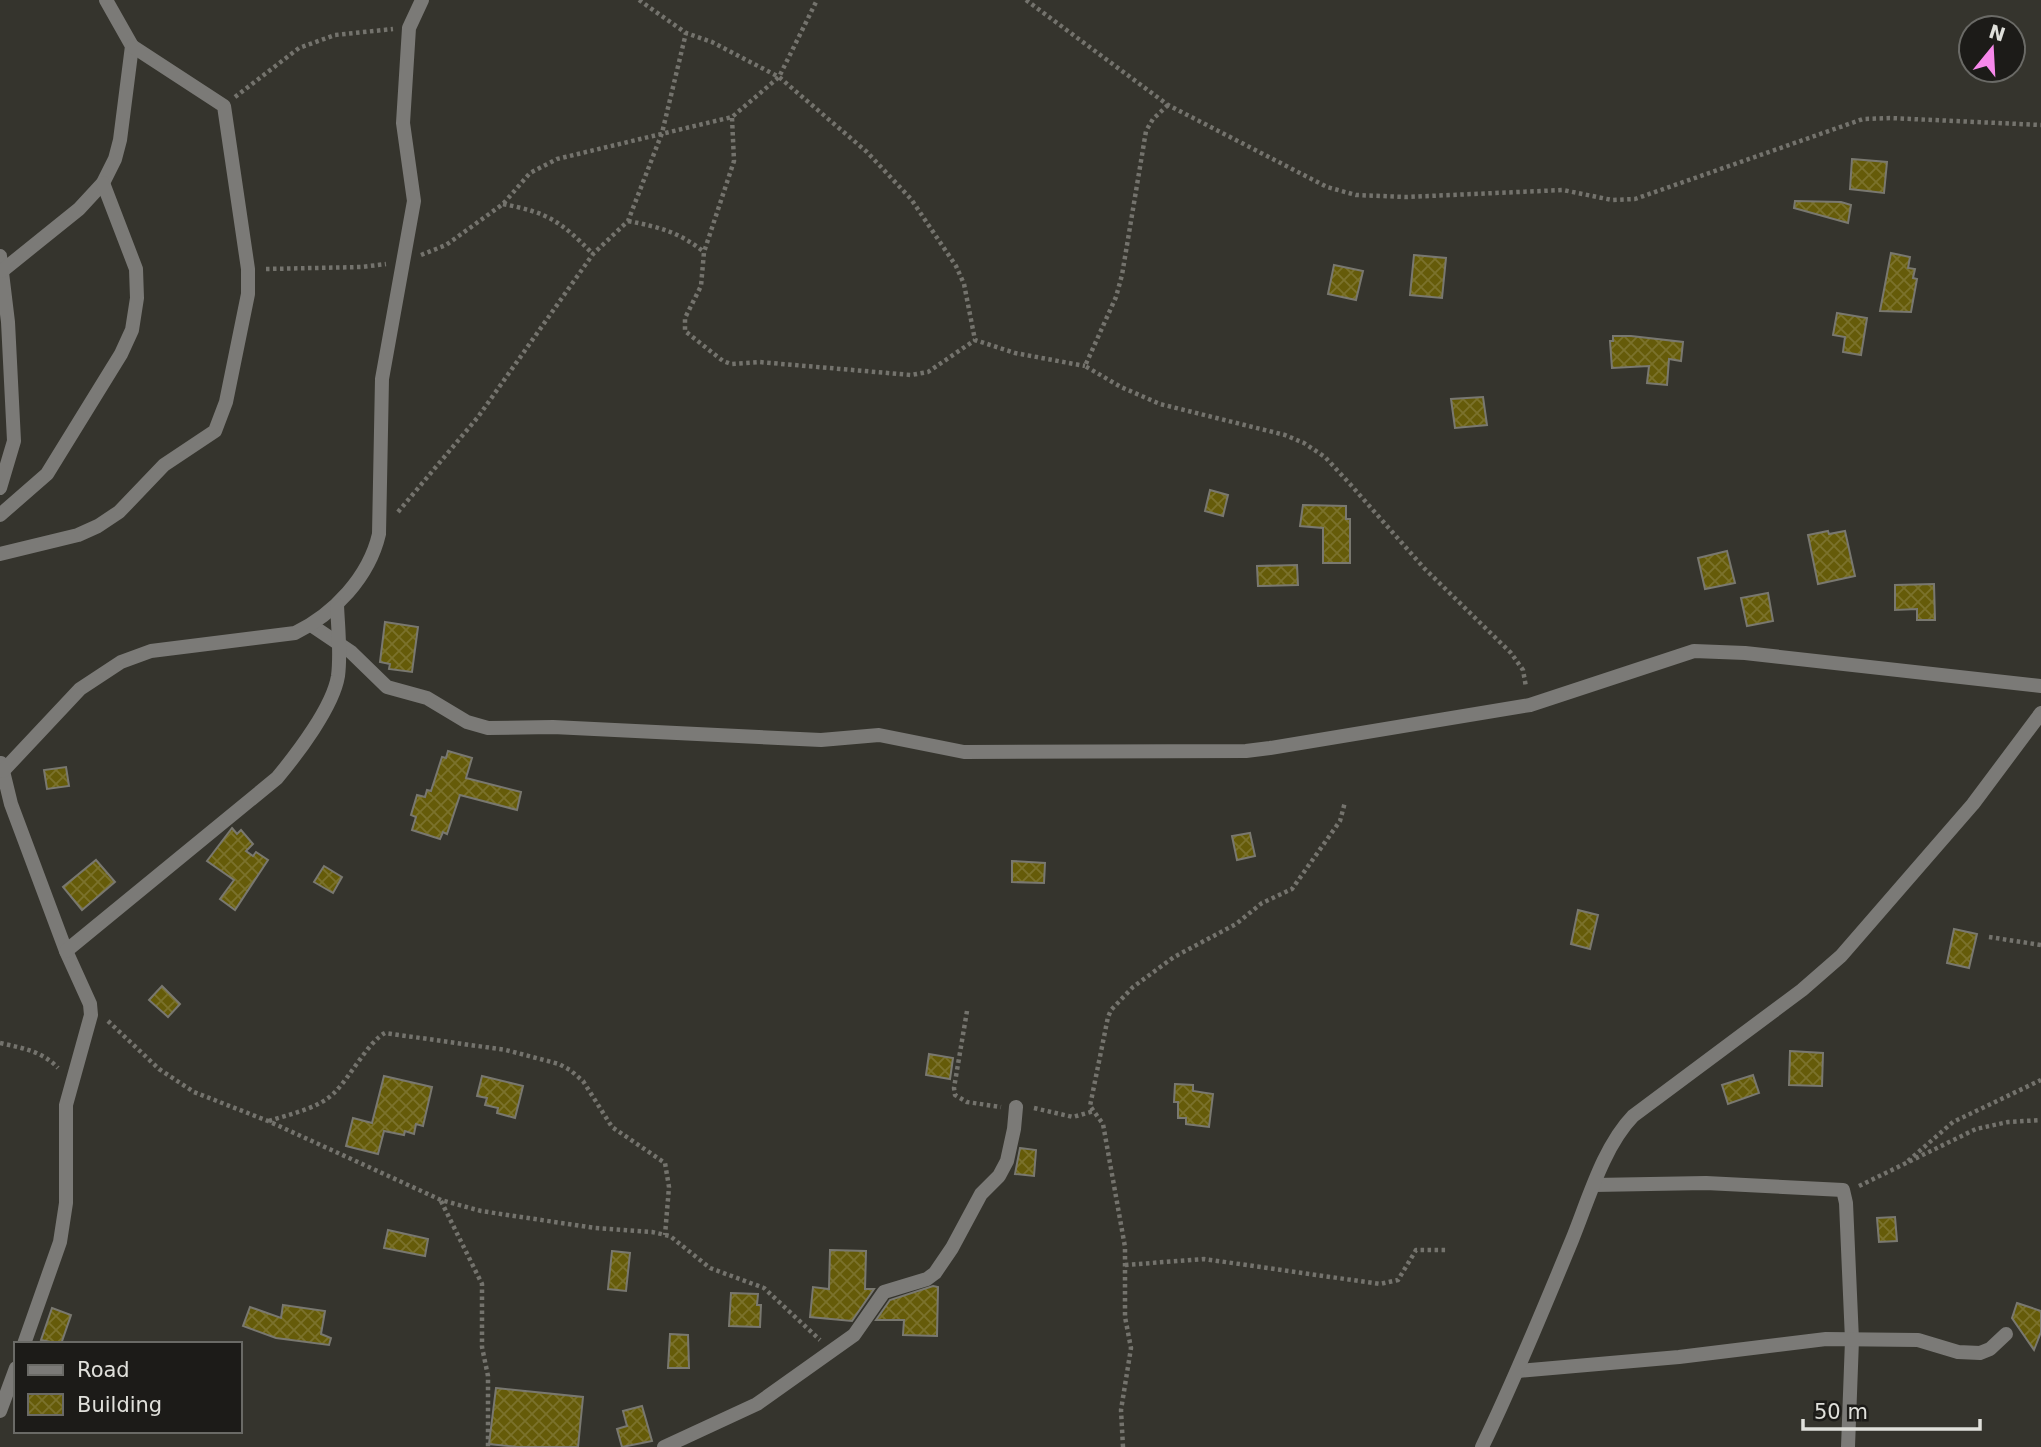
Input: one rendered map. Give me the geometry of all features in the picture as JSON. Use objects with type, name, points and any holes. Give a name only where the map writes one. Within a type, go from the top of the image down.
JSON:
[{"type":"street","points":[[0,554],[78,535],[98,526],[119,512],[164,466],[215,431],[226,402],[248,294],[248,269],[224,106],[132,46],[106,0]]},
{"type":"street","points":[[25,1342],[60,1242],[66,1203],[66,1105],[91,1023],[89,1003],[5,804],[1,766],[79,689],[121,662],[151,651],[295,633],[312,625],[337,605],[374,554],[379,534],[382,379],[401,262],[414,213],[404,124],[410,28],[422,0]]},
{"type":"street","points":[[2,271],[79,209],[103,183],[115,159],[120,140],[132,46]]},
{"type":"street","points":[[0,515],[47,474],[121,354],[132,330],[137,298],[136,269],[103,183]]},
{"type":"street","points":[[0,256],[8,321],[14,440],[0,488]]},
{"type":"street","points":[[66,951],[277,778],[299,752],[331,697],[338,676],[337,605]]},
{"type":"street","points":[[312,625],[339,642],[387,687],[427,698],[467,722],[488,728],[553,726],[821,740],[879,735],[964,752],[1246,751],[1530,705],[1694,651],[1745,653],[2041,687]]},
{"type":"street","points":[[1482,1447],[1518,1371],[1594,1185],[1615,1140],[1633,1116],[1802,990],[1841,956],[1973,804],[2041,713]]},
{"type":"street","points":[[664,1447],[757,1404],[854,1335],[884,1292],[927,1279],[940,1268],[981,1194],[999,1176],[1007,1161],[1016,1107]]},
{"type":"street","points":[[1594,1185],[1706,1183],[1840,1188],[1845,1192],[1852,1340],[1848,1447]]},
{"type":"street","points":[[1518,1371],[1679,1357],[1826,1339],[1919,1340],[1958,1352],[1980,1353],[1990,1349],[2006,1334]]},
{"type":"street","points":[[0,1409],[14,1373]]},
{"type":"path","points":[[639,0],[686,33],[712,42],[779,77],[842,129],[911,199],[956,266],[964,284],[975,340]]},
{"type":"path","points":[[248,269],[361,267],[401,262],[446,245],[503,204],[530,173],[541,166],[557,159],[732,117],[779,77],[817,0]]},
{"type":"path","points":[[1026,0],[1168,105],[1327,187],[1356,195],[1406,197],[1563,190],[1612,200],[1635,199],[1864,119],[2041,125]]},
{"type":"path","points":[[224,106],[299,48],[335,35],[410,28]]},
{"type":"path","points":[[379,534],[478,417],[593,254],[628,221],[662,133],[686,33]]},
{"type":"path","points":[[1085,366],[1116,297],[1122,275],[1146,131],[1153,119],[1168,105]]},
{"type":"path","points":[[732,117],[734,161],[704,252],[701,286],[685,318],[685,331],[723,361],[731,364],[758,362],[911,375],[928,372],[975,340]]},
{"type":"path","points":[[503,204],[535,211],[559,222],[593,254]]},
{"type":"path","points":[[628,221],[685,237],[704,252]]},
{"type":"path","points":[[975,340],[1015,354],[1085,366],[1121,387],[1160,404],[1285,435],[1304,443],[1325,457],[1423,569],[1511,653],[1523,670],[1530,705]]},
{"type":"path","points":[[1123,1447],[1121,1410],[1131,1348],[1125,1317],[1125,1247],[1103,1124],[1090,1106],[1111,1010],[1133,987],[1174,957],[1236,924],[1262,903],[1292,889],[1340,821],[1345,802]]},
{"type":"path","points":[[1989,937],[2041,945]]},
{"type":"path","points":[[89,1003],[159,1069],[194,1092],[268,1121],[441,1200],[481,1212],[665,1235],[710,1268],[764,1288],[832,1352]]},
{"type":"path","points":[[967,1011],[955,1095],[967,1102],[993,1107],[1026,1107],[1073,1117],[1094,1111]]},
{"type":"path","points":[[268,1121],[333,1095],[375,1040],[385,1033],[506,1050],[559,1064],[583,1081],[612,1127],[665,1163],[669,1187],[665,1235]]},
{"type":"path","points":[[0,1043],[29,1049],[43,1056],[60,1069],[70,1086]]},
{"type":"path","points":[[1902,1166],[1953,1122],[2041,1080]]},
{"type":"path","points":[[1845,1192],[1976,1129],[2008,1122],[2041,1120]]},
{"type":"path","points":[[441,1200],[482,1284],[482,1347],[488,1376],[488,1447]]},
{"type":"path","points":[[1125,1265],[1205,1259],[1380,1284],[1398,1280],[1416,1250],[1446,1250]]},
{"type":"building","points":[[1852,159],[1887,162],[1884,193],[1850,189]]},
{"type":"building","points":[[1795,201],[1841,202],[1851,205],[1848,223],[1794,208]]},
{"type":"building","points":[[1891,253],[1910,257],[1908,268],[1915,269],[1913,278],[1917,279],[1911,312],[1880,311]]},
{"type":"building","points":[[1414,255],[1446,258],[1442,298],[1410,295]]},
{"type":"building","points":[[1334,265],[1363,271],[1356,300],[1328,294]]},
{"type":"building","points":[[1837,313],[1867,318],[1861,355],[1843,352],[1845,337],[1833,335]]},
{"type":"building","points":[[1613,336],[1683,342],[1681,361],[1669,359],[1667,385],[1647,383],[1649,366],[1612,368],[1610,341],[1613,341]]},
{"type":"building","points":[[1483,397],[1487,425],[1455,428],[1451,399]]},
{"type":"building","points":[[1210,490],[1228,495],[1223,516],[1205,511]]},
{"type":"building","points":[[1303,505],[1346,506],[1346,519],[1350,519],[1350,563],[1323,563],[1323,528],[1300,526]]},
{"type":"building","points":[[1828,531],[1829,534],[1845,531],[1855,576],[1818,584],[1808,535]]},
{"type":"building","points":[[1727,551],[1735,583],[1705,589],[1698,558]]},
{"type":"building","points":[[1297,565],[1298,585],[1258,586],[1257,566]]},
{"type":"building","points":[[1934,584],[1935,620],[1917,620],[1917,609],[1895,610],[1895,585]]},
{"type":"building","points":[[1768,593],[1773,621],[1747,626],[1741,598]]},
{"type":"building","points":[[385,622],[418,627],[412,672],[389,669],[390,664],[380,662]]},
{"type":"building","points":[[448,751],[472,758],[466,778],[521,792],[517,810],[460,795],[447,834],[443,832],[440,839],[412,830],[416,817],[411,815],[417,795],[425,797],[427,790],[431,791],[442,757],[446,758]]},
{"type":"building","points":[[66,767],[69,786],[47,789],[44,770]]},
{"type":"building","points":[[232,828],[237,834],[241,830],[253,844],[246,851],[253,856],[256,852],[268,860],[235,910],[220,899],[234,880],[207,861]]},
{"type":"building","points":[[1250,833],[1255,856],[1237,860],[1232,836]]},
{"type":"building","points":[[96,860],[115,882],[82,910],[63,887]]},
{"type":"building","points":[[1012,861],[1045,863],[1044,883],[1012,882]]},
{"type":"building","points":[[324,866],[342,877],[333,893],[314,882]]},
{"type":"building","points":[[1578,910],[1598,915],[1590,949],[1571,944]]},
{"type":"building","points":[[1954,929],[1977,934],[1969,968],[1947,963]]},
{"type":"building","points":[[162,986],[180,1004],[168,1017],[149,1000]]},
{"type":"building","points":[[1790,1051],[1823,1053],[1822,1086],[1789,1085]]},
{"type":"building","points":[[929,1054],[953,1058],[950,1079],[926,1075]]},
{"type":"building","points":[[1753,1075],[1759,1093],[1728,1104],[1722,1085]]},
{"type":"building","points":[[384,1076],[432,1087],[423,1126],[416,1124],[414,1134],[384,1131],[378,1154],[346,1146],[353,1118],[372,1123]]},
{"type":"building","points":[[482,1076],[523,1086],[515,1118],[497,1113],[498,1108],[485,1105],[487,1098],[477,1096]]},
{"type":"building","points":[[1175,1084],[1193,1085],[1193,1091],[1213,1094],[1209,1127],[1186,1124],[1186,1118],[1178,1118],[1178,1102],[1174,1102]]},
{"type":"building","points":[[1020,1148],[1036,1150],[1034,1176],[1015,1174]]},
{"type":"building","points":[[1895,1217],[1897,1241],[1879,1242],[1877,1218]]},
{"type":"building","points":[[388,1230],[428,1239],[425,1256],[384,1248]]},
{"type":"building","points":[[830,1250],[866,1251],[865,1289],[874,1289],[852,1321],[810,1317],[813,1287],[829,1289]]},
{"type":"building","points":[[612,1251],[630,1253],[626,1291],[608,1289]]},
{"type":"building","points":[[933,1286],[938,1287],[937,1336],[903,1335],[904,1320],[876,1320],[890,1300]]},
{"type":"building","points":[[731,1293],[758,1294],[757,1305],[761,1305],[760,1327],[729,1326]]},
{"type":"building","points":[[2017,1303],[2041,1311],[2041,1332],[2034,1350],[2012,1318]]},
{"type":"building","points":[[283,1305],[325,1311],[321,1334],[331,1338],[329,1345],[276,1338],[243,1326],[250,1307],[281,1318]]},
{"type":"building","points":[[52,1308],[71,1315],[62,1342],[41,1340]]},
{"type":"building","points":[[670,1334],[688,1335],[689,1368],[668,1368]]},
{"type":"building","points":[[496,1388],[583,1397],[578,1447],[489,1444]]},
{"type":"building","points":[[642,1406],[652,1441],[622,1447],[617,1429],[627,1426],[623,1411]]}]
